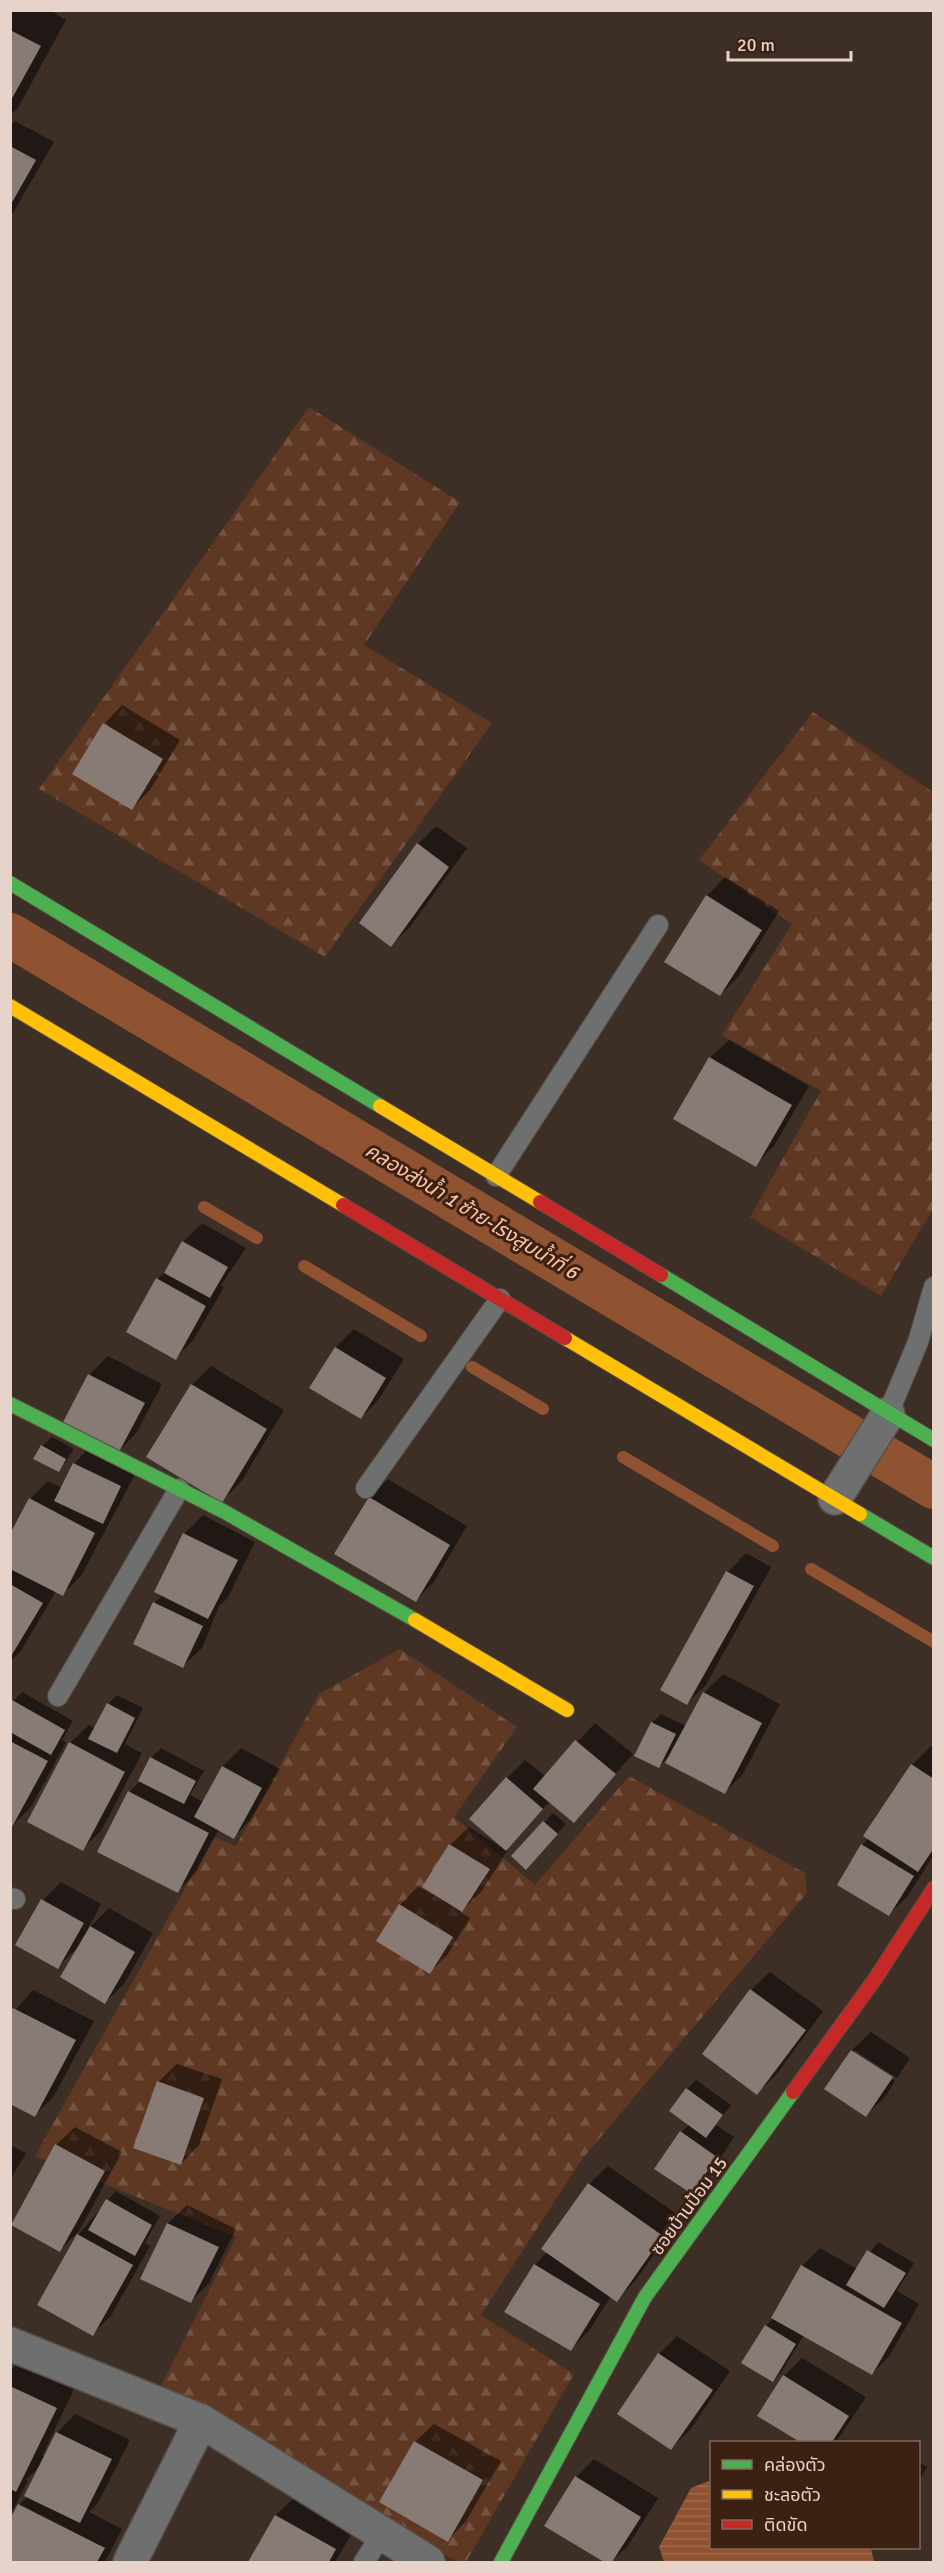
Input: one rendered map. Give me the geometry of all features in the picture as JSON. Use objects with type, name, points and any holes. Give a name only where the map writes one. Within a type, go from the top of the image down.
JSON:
[{"type":"street","points":[[10,883],[496,1176],[882,1424],[933,1440]]},
{"type":"street","points":[[10,1006],[500,1299],[843,1487],[933,1558]]},
{"type":"street","points":[[10,1404],[70,1431],[331,1570],[567,1710]]},
{"type":"street","points":[[843,1487],[882,1424]]},
{"type":"street","name":"ซอยบ้านป้อม 15","points":[[501,2562],[645,2298],[874,1979],[933,1888]]},
{"type":"street","points":[[10,2344],[201,2421],[428,2562]]},
{"type":"street","points":[[130,2562],[201,2421]]},
{"type":"lane","points":[[496,1176],[658,925]]},
{"type":"lane","points":[[882,1424],[918,1342],[933,1287]]},
{"type":"lane","points":[[366,1488],[500,1299]]},
{"type":"lane","points":[[58,1696],[179,1489]]},
{"type":"lane","points":[[364,2562],[382,2534]]},
{"type":"green space","points":[[309,407],[460,502],[364,645],[492,723],[325,957],[39,789]]},
{"type":"green space","points":[[813,712],[933,792],[933,1209],[881,1296],[750,1217],[821,1091],[722,1035],[792,924],[699,860]]},
{"type":"green space","points":[[400,1649],[517,1727],[454,1817],[535,1885],[629,1776],[805,1873],[807,1893],[582,2159],[481,2315],[574,2374],[466,2562],[457,2562],[161,2386],[236,2237],[35,2156],[214,1837],[236,1846],[319,1694]]},
{"type":"shaded area","points":[[710,2480],[710,2549],[871,2549],[874,2562],[664,2562],[659,2547],[691,2488]]},
{"type":"building","points":[[10,30],[41,46],[10,102]]},
{"type":"building","points":[[10,146],[36,160],[10,206]]},
{"type":"building","points":[[103,723],[163,759],[132,810],[72,774]]},
{"type":"building","points":[[417,843],[449,867],[391,947],[359,923]]},
{"type":"building","points":[[706,895],[762,930],[720,996],[664,962]]},
{"type":"building","points":[[709,1057],[792,1105],[756,1167],[673,1119]]},
{"type":"building","points":[[182,1241],[228,1267],[210,1298],[164,1273]]},
{"type":"building","points":[[156,1278],[206,1306],[176,1360],[126,1332]]},
{"type":"building","points":[[335,1347],[386,1378],[361,1419],[309,1388]]},
{"type":"building","points":[[88,1374],[145,1403],[119,1452],[62,1424]]},
{"type":"building","points":[[191,1384],[267,1429],[222,1503],[146,1457]]},
{"type":"building","points":[[41,1445],[66,1459],[59,1472],[33,1459]]},
{"type":"building","points":[[73,1463],[121,1486],[103,1524],[54,1501]]},
{"type":"building","points":[[369,1497],[450,1545],[416,1602],[334,1554]]},
{"type":"building","points":[[29,1498],[95,1533],[63,1596],[10,1569],[10,1534]]},
{"type":"building","points":[[183,1533],[238,1560],[208,1619],[154,1592]]},
{"type":"building","points":[[726,1571],[754,1586],[687,1705],[660,1690]]},
{"type":"building","points":[[10,1584],[43,1603],[10,1658]]},
{"type":"building","points":[[153,1602],[203,1626],[183,1668],[133,1644]]},
{"type":"building","points":[[703,1692],[762,1723],[725,1794],[665,1763]]},
{"type":"building","points":[[12,1700],[65,1730],[51,1755],[10,1732]]},
{"type":"building","points":[[107,1703],[135,1718],[117,1753],[88,1739]]},
{"type":"building","points":[[651,1722],[676,1734],[659,1768],[634,1756]]},
{"type":"building","points":[[575,1740],[616,1774],[574,1823],[533,1789]]},
{"type":"building","points":[[10,1741],[48,1761],[12,1827],[10,1826]]},
{"type":"building","points":[[69,1742],[125,1772],[83,1851],[27,1822]]},
{"type":"building","points":[[150,1757],[196,1781],[184,1804],[138,1781]]},
{"type":"building","points":[[911,1764],[934,1779],[934,1848],[918,1872],[863,1836]]},
{"type":"building","points":[[222,1766],[262,1788],[234,1839],[194,1817]]},
{"type":"building","points":[[506,1777],[543,1809],[506,1851],[469,1819]]},
{"type":"building","points":[[128,1791],[209,1833],[178,1893],[97,1852]]},
{"type":"building","points":[[543,1821],[558,1834],[526,1870],[511,1856]]},
{"type":"building","points":[[449,1844],[490,1869],[462,1912],[422,1887]]},
{"type":"building","points":[[861,1844],[914,1876],[889,1916],[837,1885]]},
{"type":"building","points":[[41,1899],[84,1923],[58,1969],[15,1945]]},
{"type":"building","points":[[399,1904],[453,1937],[430,1974],[376,1941]]},
{"type":"building","points":[[90,1926],[135,1952],[105,2004],[60,1977]]},
{"type":"building","points":[[750,1989],[806,2030],[757,2095],[702,2054]]},
{"type":"building","points":[[13,2008],[76,2040],[35,2117],[10,2104],[10,2013]]},
{"type":"building","points":[[851,2050],[893,2077],[866,2117],[824,2089]]},
{"type":"building","points":[[157,2081],[204,2098],[181,2165],[133,2148]]},
{"type":"building","points":[[686,2088],[723,2115],[706,2138],[669,2111]]},
{"type":"building","points":[[680,2131],[717,2157],[692,2194],[654,2169]]},
{"type":"building","points":[[55,2144],[105,2171],[60,2252],[11,2225]]},
{"type":"building","points":[[588,2183],[663,2236],[617,2302],[541,2249]]},
{"type":"building","points":[[106,2199],[152,2225],[135,2256],[88,2230]]},
{"type":"building","points":[[167,2223],[219,2247],[191,2303],[140,2279]]},
{"type":"building","points":[[77,2234],[133,2265],[93,2336],[37,2305]]},
{"type":"building","points":[[867,2250],[906,2273],[884,2308],[846,2285]]},
{"type":"building","points":[[534,2264],[600,2304],[571,2351],[504,2312]]},
{"type":"building","points":[[801,2265],[902,2323],[872,2375],[771,2318]]},
{"type":"building","points":[[765,2325],[796,2344],[773,2382],[741,2363]]},
{"type":"building","points":[[658,2353],[713,2390],[671,2450],[617,2414]]},
{"type":"building","points":[[783,2375],[849,2416],[833,2441],[798,2441],[757,2416]]},
{"type":"building","points":[[10,2386],[57,2408],[16,2492],[10,2489]]},
{"type":"building","points":[[56,2432],[112,2459],[80,2523],[24,2496]]},
{"type":"building","points":[[414,2441],[483,2480],[448,2542],[379,2502]]},
{"type":"building","points":[[575,2476],[641,2517],[612,2562],[604,2562],[544,2526]]},
{"type":"building","points":[[18,2504],[105,2548],[97,2562],[10,2562],[10,2519]]},
{"type":"building","points":[[275,2515],[336,2549],[329,2562],[248,2562]]},
{"type":"waterway","name":"คลองส่งน้ำ 1 ซ้าย-โรงสูบน้ำที่ 6","points":[[10,935],[934,1487]]},
{"type":"waterway","points":[[204,1207],[257,1238]]},
{"type":"waterway","points":[[304,1266],[421,1336]]},
{"type":"waterway","points":[[472,1367],[543,1409]]},
{"type":"waterway","points":[[623,1457],[773,1546]]},
{"type":"waterway","points":[[811,1569],[934,1642]]},
{"type":"traffic: fast","points":[[10,883],[380,1106]]},
{"type":"traffic: fast","points":[[661,1275],[934,1440]]},
{"type":"traffic: fast","points":[[10,1404],[223,1511],[415,1620]]},
{"type":"traffic: fast","points":[[860,1514],[934,1558]]},
{"type":"traffic: fast","points":[[501,2562],[645,2297],[793,2092]]},
{"type":"traffic: slow","points":[[10,1006],[343,1205]]},
{"type":"traffic: slow","points":[[380,1106],[540,1202]]},
{"type":"traffic: slow","points":[[565,1338],[860,1514]]},
{"type":"traffic: slow","points":[[415,1620],[567,1710]]},
{"type":"traffic: jam","points":[[540,1202],[661,1275]]},
{"type":"traffic: jam","points":[[343,1205],[565,1338]]},
{"type":"traffic: jam","points":[[793,2092],[875,1979],[934,1888]]}]
